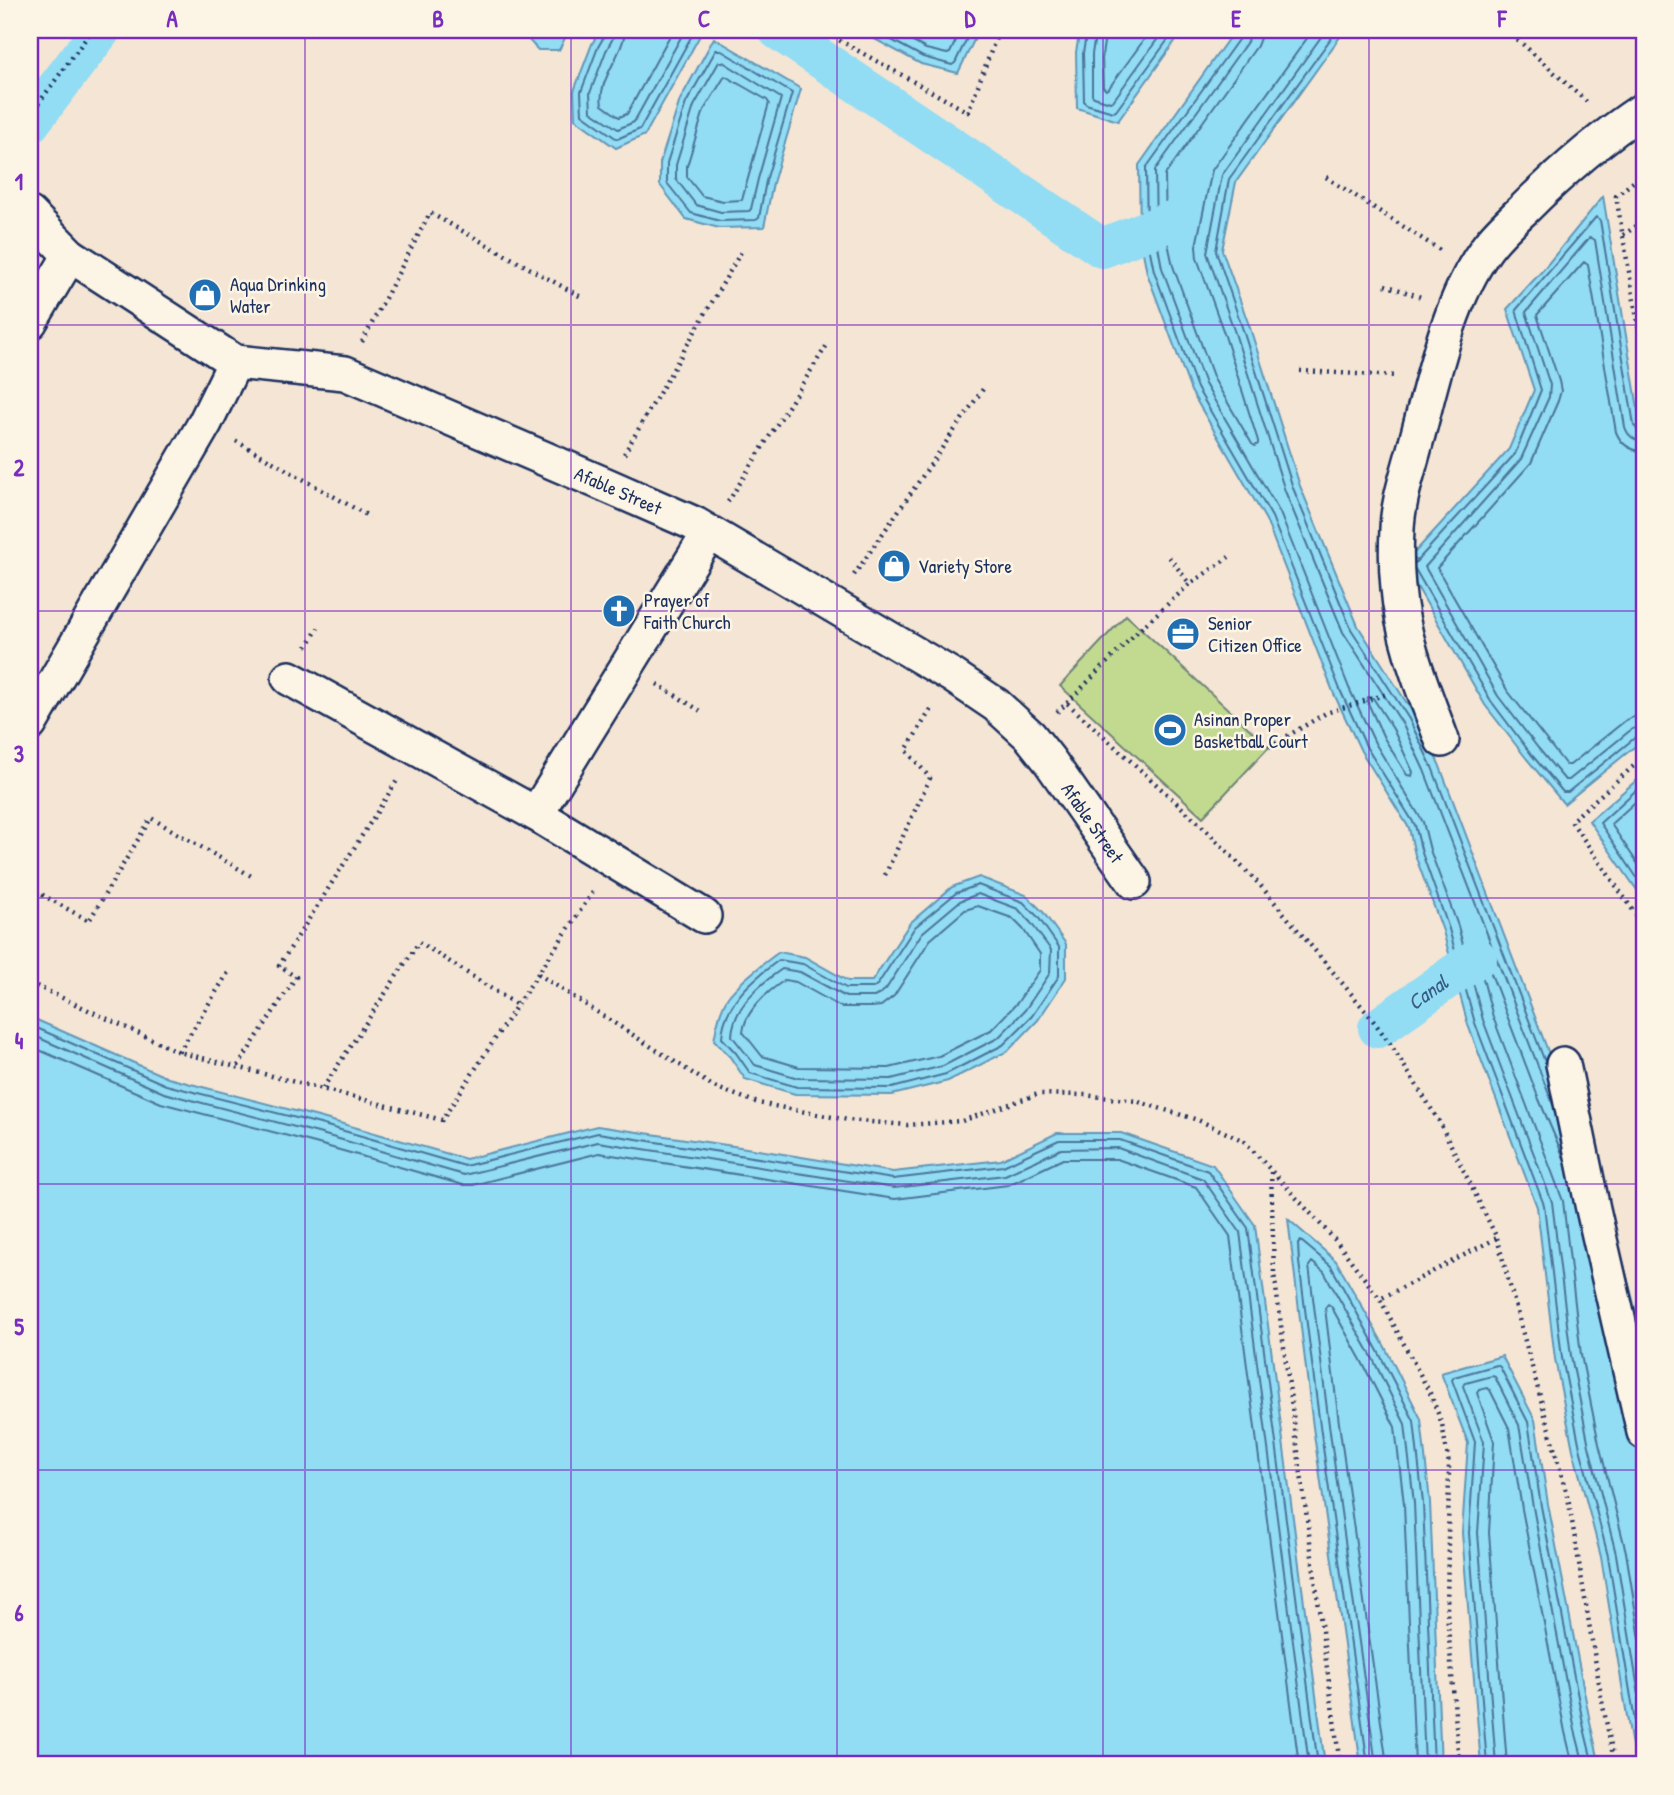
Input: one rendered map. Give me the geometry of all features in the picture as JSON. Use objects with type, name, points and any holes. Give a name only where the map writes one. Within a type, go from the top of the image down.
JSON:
[{"type":"street","points":[[1442,740],[1409,647],[1398,590],[1397,528],[1433,377],[1455,308],[1487,248],[1509,224],[1564,171],[1615,128],[1644,109]]},
{"type":"street","name":"Afable Street","points":[[30,214],[70,255],[235,362],[345,373],[606,485],[695,524],[953,676],[996,705],[1030,736],[1134,882]]},
{"type":"street","points":[[30,322],[70,255]]},
{"type":"street","points":[[30,724],[205,423],[235,362]]},
{"type":"street","points":[[536,814],[709,533]]},
{"type":"street","points":[[289,678],[536,814],[704,916]]},
{"type":"street","points":[[1563,1064],[1644,1432]]},
{"type":"path","points":[[30,115],[92,30]]},
{"type":"path","points":[[821,30],[968,111],[999,30]]},
{"type":"path","points":[[1507,30],[1615,128]]},
{"type":"path","points":[[1644,173],[1616,196],[1644,359]]},
{"type":"path","points":[[1326,177],[1473,271]]},
{"type":"path","points":[[345,373],[430,212],[583,298]]},
{"type":"path","points":[[1623,235],[1644,221]]},
{"type":"path","points":[[606,485],[741,252]]},
{"type":"path","points":[[709,533],[827,345]]},
{"type":"path","points":[[1300,372],[1433,377]]},
{"type":"path","points":[[832,606],[984,389]]},
{"type":"path","points":[[205,423],[370,517]]},
{"type":"path","points":[[1169,557],[1190,584]]},
{"type":"path","points":[[1030,736],[1190,584],[1229,557]]},
{"type":"path","points":[[627,665],[704,713]]},
{"type":"path","points":[[885,875],[930,779],[906,750],[953,676]]},
{"type":"path","points":[[1269,747],[1326,713],[1392,692]]},
{"type":"path","points":[[1067,703],[1202,826],[1251,876],[1369,1015],[1439,1121],[1497,1238],[1569,1503],[1615,1765]]},
{"type":"path","points":[[238,1066],[296,976],[279,966],[416,749]]},
{"type":"path","points":[[1644,757],[1571,821],[1644,926]]},
{"type":"path","points":[[30,888],[89,921],[151,818],[253,877]]},
{"type":"path","points":[[30,983],[179,1052],[442,1120],[614,861]]},
{"type":"path","points":[[323,1088],[419,942],[517,1005]]},
{"type":"path","points":[[179,1052],[229,971]]},
{"type":"path","points":[[538,974],[715,1087],[758,1103],[848,1120],[907,1125],[962,1121],[1038,1094],[1084,1095],[1136,1101],[1198,1120],[1244,1141],[1336,1241],[1380,1299],[1431,1395],[1442,1424],[1449,1464],[1447,1612],[1459,1765]]},
{"type":"path","points":[[1271,1170],[1274,1273],[1340,1765]]},
{"type":"path","points":[[1380,1299],[1497,1238]]},
{"type":"green space","points":[[1126,615],[1269,747],[1203,817],[1060,686]]},
{"type":"water","points":[[505,30],[569,30],[559,50],[538,50],[528,39]]},
{"type":"water","points":[[600,30],[703,30],[645,135],[616,148],[575,119],[574,91]]},
{"type":"water","points":[[858,30],[979,30],[958,73],[921,64]]},
{"type":"water","points":[[1080,30],[1183,30],[1118,121],[1077,108],[1076,52]]},
{"type":"water","points":[[1237,30],[1345,30],[1236,182],[1222,250],[1250,328],[1300,486],[1358,626],[1415,716],[1439,764],[1562,1088],[1603,1184],[1644,1345],[1644,1765],[1635,1765],[1601,1557],[1573,1450],[1555,1359],[1537,1207],[1468,1025],[1443,931],[1415,855],[1409,828],[1361,751],[1334,694],[1266,520],[1191,391],[1147,273],[1140,237],[1139,165]]},
{"type":"water","points":[[714,38],[801,89],[773,183],[764,227],[719,228],[686,219],[660,185],[660,163],[680,100]]},
{"type":"water","points":[[1603,196],[1644,445],[1644,739],[1564,804],[1485,705],[1404,564],[1509,449],[1534,390],[1507,309],[1543,270]]},
{"type":"water","points":[[1644,774],[1644,900],[1589,821]]},
{"type":"water","points":[[979,877],[1026,895],[1043,912],[1066,944],[1066,978],[1038,1020],[1008,1051],[948,1081],[892,1095],[795,1094],[745,1079],[714,1040],[728,997],[745,979],[779,952],[805,957],[848,981],[872,981],[910,923],[952,887]]},
{"type":"water","points":[[30,1017],[168,1078],[466,1159],[597,1126],[893,1172],[1001,1160],[1057,1133],[1121,1133],[1213,1165],[1255,1225],[1325,1765],[30,1765]]},
{"type":"water","points":[[1288,1219],[1336,1261],[1385,1347],[1421,1419],[1430,1502],[1441,1765],[1361,1765],[1313,1427]]},
{"type":"water","points":[[1502,1356],[1535,1420],[1548,1504],[1600,1765],[1481,1765],[1462,1533],[1468,1443],[1441,1373]]},
{"type":"waterway","points":[[30,123],[101,30]]},
{"type":"waterway","points":[[778,30],[1102,248],[1174,220]]},
{"type":"waterway","name":"Canal","points":[[1378,1028],[1477,958]]},
{"type":"place","name":"Aqua Drinking Water","points":[[205,295]]},
{"type":"place","name":"Variety Store","points":[[894,566]]},
{"type":"place","name":"Prayer of Faith Church","points":[[619,611]]},
{"type":"place","name":"Senior Citizen Office","points":[[1183,634]]},
{"type":"place","name":"Asinan Proper Basketball Court","points":[[1170,730]]}]
